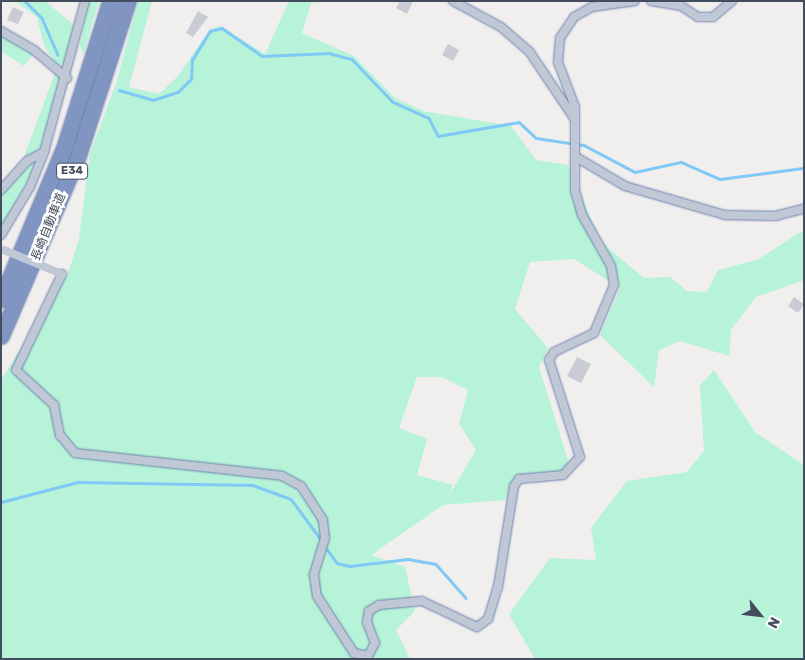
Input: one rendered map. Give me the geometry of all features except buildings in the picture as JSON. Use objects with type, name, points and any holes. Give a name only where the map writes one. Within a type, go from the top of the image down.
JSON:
[{"type":"highway","name":"長崎自動車道","points":[[1,300],[64,148],[110,1]]},
{"type":"highway","name":"長崎自動車道","points":[[1,336],[77,159],[128,1]]},
{"type":"street","points":[[1,235],[30,187],[44,152],[67,78],[85,1]]},
{"type":"street","points":[[453,1],[501,27],[529,51],[574,118]]},
{"type":"street","points":[[2,249],[62,274],[16,370],[54,405],[60,435],[74,453],[282,476],[301,486],[323,520],[324,538],[314,575],[317,596],[354,653],[368,656],[375,643],[367,622],[369,611],[379,604],[422,601],[477,627],[488,619],[498,587],[514,486],[519,479],[563,475],[580,457],[549,360],[554,352],[594,333],[614,285],[611,266],[582,215],[575,191],[573,139],[575,107],[558,62],[560,38],[574,17],[592,7],[635,1]]},
{"type":"street","points":[[651,1],[681,6],[698,18],[712,17],[732,1]]},
{"type":"street","points":[[1,31],[36,51],[67,78]]},
{"type":"street","points":[[1,190],[27,161],[44,152]]},
{"type":"street","points":[[575,154],[625,186],[725,214],[776,216],[804,209]]},
{"type":"green space","points":[[15,1],[45,1],[75,26],[65,64],[58,66],[44,46],[37,17]]},
{"type":"green space","points":[[89,1],[99,1],[83,55],[80,44]]},
{"type":"green space","points":[[138,1],[152,1],[129,87],[159,94],[178,76],[210,29],[221,26],[265,54],[289,1],[337,1],[311,3],[302,33],[354,56],[395,98],[423,111],[511,126],[536,160],[568,165],[601,242],[644,278],[670,277],[687,291],[707,292],[718,270],[757,260],[804,230],[804,280],[756,297],[731,330],[729,356],[680,341],[659,350],[654,387],[600,335],[620,288],[574,259],[530,262],[515,309],[548,348],[539,367],[572,473],[519,474],[505,500],[443,505],[371,555],[405,567],[415,611],[396,630],[410,659],[1,659],[1,380],[67,276],[79,239],[90,153],[116,84]],"holes":[[[417,377],[442,377],[468,390],[459,424],[476,450],[448,497],[453,485],[417,475],[427,439],[399,428]]]},
{"type":"green space","points":[[1,33],[35,52],[24,66],[1,51]]},
{"type":"green space","points":[[55,73],[62,81],[31,175],[1,229],[1,183],[21,165]]},
{"type":"green space","points":[[714,370],[755,432],[804,465],[804,659],[535,659],[509,614],[550,558],[596,560],[591,528],[627,481],[687,472],[704,451],[700,385]]},
{"type":"waterway","points":[[25,1],[42,18],[58,55]]},
{"type":"waterway","points":[[119,90],[153,100],[178,92],[191,79],[192,60],[210,31],[222,28],[262,56],[329,53],[352,59],[393,102],[429,118],[438,136],[519,122],[536,138],[584,145],[635,172],[681,162],[720,179],[804,168]]},
{"type":"waterway","points":[[1,502],[78,482],[253,485],[291,499],[320,538]]},
{"type":"waterway","points":[[327,549],[337,563],[350,566],[408,559],[436,564],[466,598]]}]
